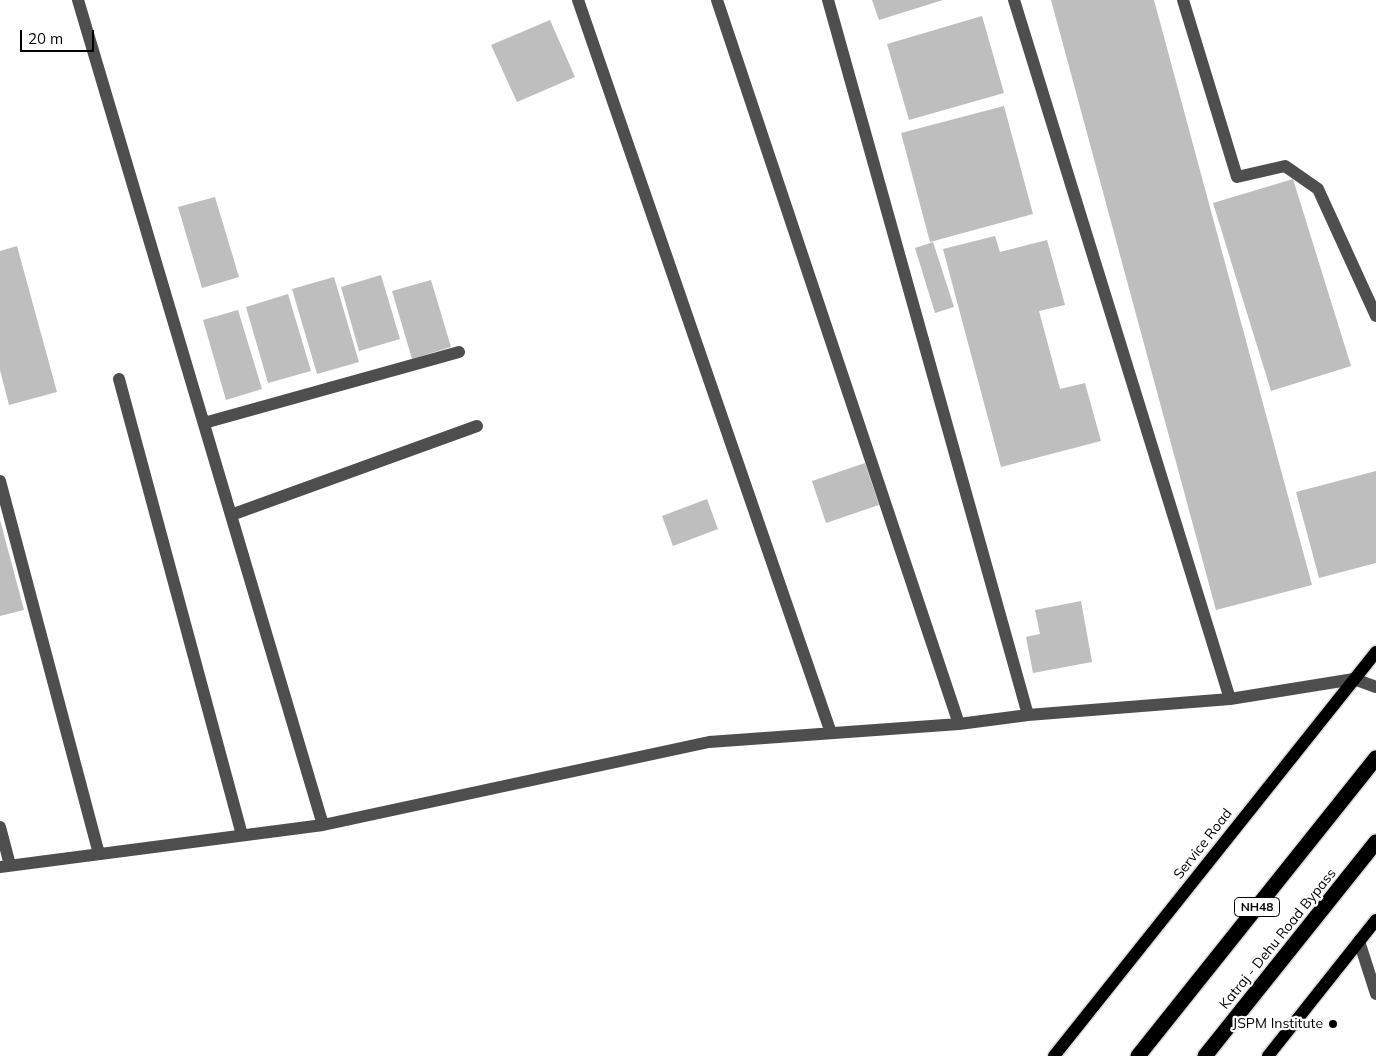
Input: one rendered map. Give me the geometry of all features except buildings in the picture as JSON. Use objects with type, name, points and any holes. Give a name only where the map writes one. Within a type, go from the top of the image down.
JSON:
[{"type":"highway","name":"NH48","points":[[1138,1056],[1376,758]]},
{"type":"highway","name":"Katraj - Dehu Road Bypass","points":[[1205,1056],[1376,842]]},
{"type":"main road","name":"Service Road","points":[[1054,1056],[1376,652]]},
{"type":"main road","points":[[1268,1056],[1376,920]]},
{"type":"street","points":[[78,0],[323,825]]},
{"type":"street","points":[[578,0],[831,733]]},
{"type":"street","points":[[717,0],[959,724]]},
{"type":"street","points":[[828,0],[1028,715]]},
{"type":"street","points":[[1014,0],[1230,699]]},
{"type":"street","points":[[1183,0],[1237,177],[1285,166],[1318,189],[1376,316]]},
{"type":"street","points":[[204,423],[459,352]]},
{"type":"street","points":[[119,379],[242,835]]},
{"type":"street","points":[[231,515],[477,426]]},
{"type":"street","points":[[0,481],[99,854]]},
{"type":"street","points":[[0,826],[5,866],[323,825],[709,742],[959,724],[1028,715],[1230,699],[1354,679],[1376,687]]},
{"type":"street","points":[[1360,940],[1376,994]]},
{"type":"place","name":"JSPM Institute","points":[[1333,1024]]}]
